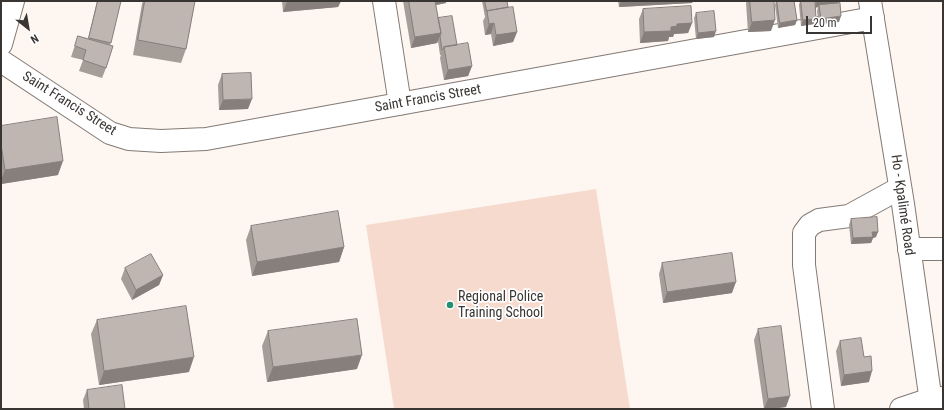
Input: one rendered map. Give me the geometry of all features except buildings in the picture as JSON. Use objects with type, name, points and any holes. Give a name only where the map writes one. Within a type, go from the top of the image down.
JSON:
[{"type":"street","points":[[1,44],[13,1]]},
{"type":"street","points":[[384,1],[400,104]]},
{"type":"street","name":"Saint Francis Street","points":[[1,61],[110,133],[129,139],[161,141],[206,139],[400,104],[872,9]]},
{"type":"street","name":"Ho - Kpalimé Road","points":[[872,9],[909,249],[935,402]]},
{"type":"street","points":[[823,409],[804,264],[804,233],[810,225],[819,220],[849,216],[900,188]]},
{"type":"street","points":[[909,249],[943,249]]},
{"type":"street","points":[[901,409],[935,402]]},
{"type":"shaded area","points":[[596,189],[630,409],[394,409],[366,225]]},
{"type":"place","name":"Regional Police Training School","points":[[450,305]]}]
